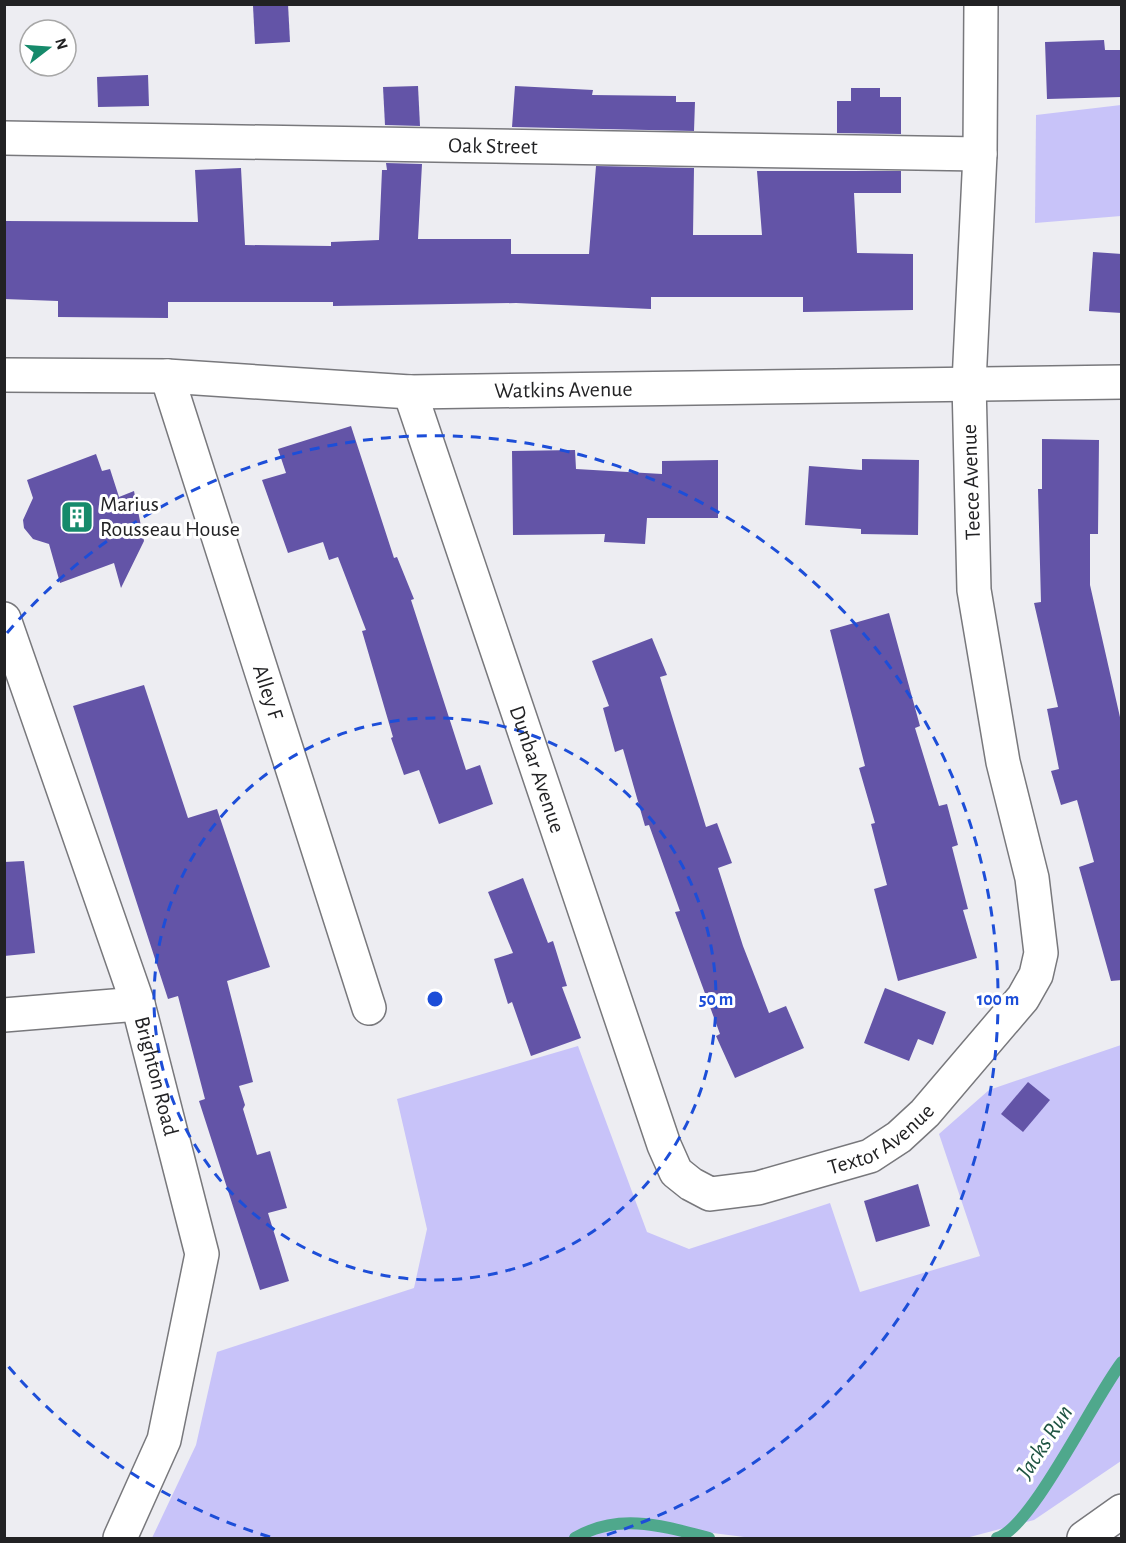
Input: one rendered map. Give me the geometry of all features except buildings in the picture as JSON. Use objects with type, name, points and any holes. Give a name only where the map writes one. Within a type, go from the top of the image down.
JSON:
[{"type":"street","name":"Teece Avenue","points":[[981,4],[980,154],[969,383],[974,590],[1003,762],[1032,878],[1041,953]]},
{"type":"street","name":"Oak Street","points":[[4,138],[980,154]]},
{"type":"street","name":"Watkins Avenue","points":[[4,375],[166,376],[410,392],[1122,382]]},
{"type":"street","name":"Alley F","points":[[166,376],[369,1008]]},
{"type":"street","name":"Dunbar Avenue","points":[[410,392],[664,1145]]},
{"type":"street","name":"Brighton Road","points":[[4,619],[138,1004],[202,1254],[164,1440],[120,1539]]},
{"type":"street","name":"Textor Avenue","points":[[664,1145],[676,1172],[691,1184],[710,1194],[758,1188],[870,1156],[899,1137],[925,1113],[1023,998],[1036,975],[1041,953]]},
{"type":"street","points":[[4,1015],[138,1004]]},
{"type":"street","points":[[1084,1539],[1122,1511]]},
{"type":"shaded area","points":[[1121,105],[1121,216],[1035,223],[1036,115]]},
{"type":"shaded area","points":[[1121,1045],[1121,1461],[1034,1520],[966,1538],[752,1538],[697,1531],[681,1538],[152,1538],[196,1445],[217,1352],[414,1288],[427,1229],[397,1099],[578,1046],[647,1232],[689,1249],[830,1203],[860,1292],[980,1256],[939,1134],[989,1090]]},
{"type":"waterway","name":"Jacks Run","points":[[997,1538],[1011,1529],[1028,1511],[1122,1362]]},
{"type":"waterway","name":"Jacks Run","points":[[575,1538],[608,1525],[625,1523],[675,1529],[709,1538]]},
{"type":"place","name":"Marius Rousseau House","points":[[77,517]]}]
